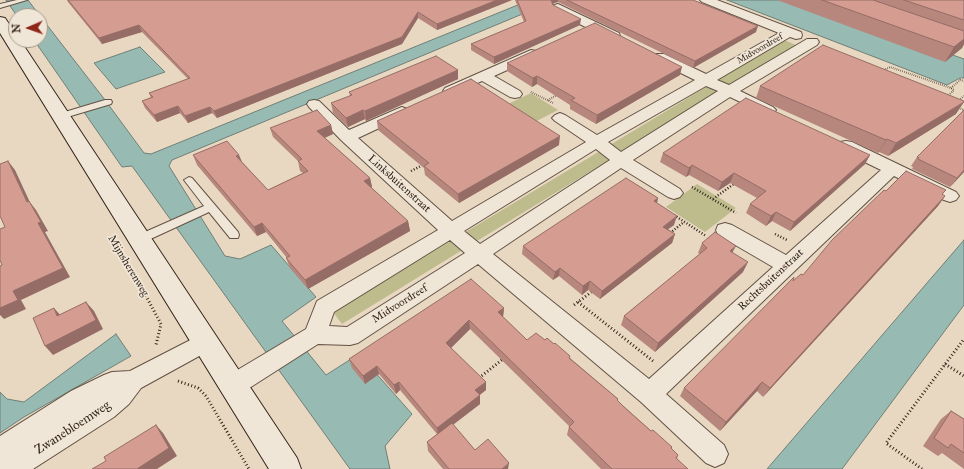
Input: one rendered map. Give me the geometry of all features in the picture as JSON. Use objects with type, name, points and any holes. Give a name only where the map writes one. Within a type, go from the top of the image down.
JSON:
[{"type":"street","points":[[706,0],[788,33]]},
{"type":"street","points":[[558,8],[625,41]]},
{"type":"street","points":[[577,33],[592,26]]},
{"type":"street","points":[[3,32],[71,113],[140,239],[286,469]]},
{"type":"street","name":"Midvoordreef","points":[[788,33],[819,45],[727,92],[479,254],[350,336],[312,336],[324,308],[597,142],[788,33]]},
{"type":"street","points":[[439,96],[542,49]]},
{"type":"street","points":[[644,50],[706,80],[727,92],[784,118]]},
{"type":"street","points":[[483,76],[515,94]]},
{"type":"street","name":"Linksbuitenstraat","points":[[314,104],[347,137],[451,231]]},
{"type":"street","points":[[347,137],[418,105]]},
{"type":"street","points":[[560,118],[597,142],[621,160],[674,193]]},
{"type":"street","points":[[832,140],[950,196]]},
{"type":"street","name":"Rechtsbuitenstraat","points":[[649,394],[893,168]]},
{"type":"street","points":[[723,229],[786,266]]},
{"type":"street","points":[[451,231],[649,394],[715,454]]},
{"type":"street","points":[[232,386],[312,336]]},
{"type":"street","name":"Zwanebloemweg","points":[[9,469],[105,409],[121,396],[133,381],[204,342]]},
{"type":"street","name":"Zwanebloemweg","points":[[0,451],[80,399],[112,382],[133,381]]},
{"type":"lane","points":[[0,6],[24,0]]},
{"type":"lane","points":[[71,113],[108,102]]},
{"type":"lane","points":[[189,180],[206,208],[234,235]]},
{"type":"lane","points":[[140,239],[206,208]]},
{"type":"path","points":[[879,73],[890,68],[951,88]]},
{"type":"path","points":[[951,88],[960,80],[964,81]]},
{"type":"path","points":[[948,96],[954,90],[951,88]]},
{"type":"path","points":[[515,94],[533,91],[563,110],[554,115],[560,118]]},
{"type":"path","points":[[547,100],[561,93]]},
{"type":"path","points":[[959,100],[964,96]]},
{"type":"path","points":[[957,107],[964,110]]},
{"type":"path","points":[[713,199],[736,182]]},
{"type":"path","points":[[686,183],[713,199],[738,214],[723,229],[708,237],[662,206],[686,183]]},
{"type":"path","points":[[668,234],[684,222]]},
{"type":"path","name":"Mijnsherenweg","points":[[138,282],[162,324],[155,351],[163,365],[171,378],[191,384],[198,388],[206,396],[249,469]]},
{"type":"path","points":[[557,318],[600,285]]},
{"type":"path","points":[[578,302],[670,375]]},
{"type":"path","points":[[922,469],[886,442],[964,339]]},
{"type":"path","points":[[478,378],[508,355]]},
{"type":"path","points":[[945,364],[964,376]]},
{"type":"shaded area","points":[[784,40],[796,45],[342,324],[333,312]]},
{"type":"shaded area","points":[[531,93],[558,110],[533,123],[506,105]]},
{"type":"shaded area","points":[[697,184],[736,208],[705,232],[666,207]]},
{"type":"water","points":[[6,0],[28,0],[34,8],[12,8]]},
{"type":"water","points":[[530,0],[556,0],[172,160],[169,166],[225,256],[240,259],[271,245],[316,297],[282,321],[326,375],[359,354],[412,414],[385,446],[390,469],[350,469],[132,166],[122,167],[40,48],[48,48],[48,26],[144,153],[151,154]]},
{"type":"water","points":[[727,0],[798,0],[964,59],[964,78],[960,78],[947,85]]},
{"type":"water","points":[[140,47],[165,72],[116,89],[94,63]]},
{"type":"water","points":[[964,240],[964,305],[842,469],[767,469]]},
{"type":"water","points":[[116,334],[131,356],[24,417],[0,433],[0,392],[7,399],[24,402]]},
{"type":"building","points":[[68,0],[497,0],[437,24],[418,12],[402,37],[214,111],[210,107],[185,116],[178,106],[154,115],[142,101],[153,97],[149,93],[190,78],[139,25],[99,38]]},
{"type":"building","points":[[517,0],[551,0],[553,5],[581,19],[494,57],[471,44],[526,21]]},
{"type":"building","points":[[567,0],[693,0],[758,26],[695,61]]},
{"type":"building","points":[[822,0],[873,0],[964,31],[964,39],[954,47]]},
{"type":"building","points":[[904,0],[964,0],[964,20]]},
{"type":"building","points":[[595,23],[682,67],[597,115],[571,100],[575,98],[537,76],[533,78],[507,63]]},
{"type":"building","points":[[823,45],[964,102],[896,143],[760,86]]},
{"type":"building","points":[[436,56],[458,70],[346,118],[331,103],[352,95],[349,92]]},
{"type":"building","points":[[471,79],[560,136],[458,194],[424,166],[429,163],[377,121]]},
{"type":"building","points":[[746,98],[870,155],[794,222],[776,212],[771,216],[750,204],[766,191],[734,173],[722,182],[692,165],[689,168],[663,153]]},
{"type":"building","points":[[317,110],[331,125],[317,131],[370,178],[364,181],[408,221],[305,280],[286,258],[290,256],[262,223],[254,227],[193,155],[227,141],[239,155],[236,156],[268,190],[308,171],[298,161],[302,159],[270,128]]},
{"type":"building","points":[[964,110],[964,170],[957,178],[918,159],[919,158],[917,157]]},
{"type":"building","points":[[8,161],[27,202],[29,201],[41,222],[38,223],[63,268],[13,291],[18,300],[0,308],[0,266],[2,265],[0,260],[0,229],[5,227],[0,216],[0,164]]},
{"type":"building","points":[[906,171],[946,190],[942,194],[945,196],[770,388],[762,382],[726,422],[684,388],[794,277],[793,281],[801,274],[803,275],[832,240]]},
{"type":"building","points":[[626,178],[658,198],[654,201],[677,216],[663,227],[675,234],[602,291],[590,281],[583,286],[560,268],[555,272],[523,246]]},
{"type":"building","points":[[715,232],[736,246],[730,251],[748,262],[658,343],[624,316],[707,248],[702,243]]},
{"type":"building","points":[[471,279],[504,308],[498,312],[527,340],[536,333],[545,340],[547,338],[554,344],[555,343],[570,356],[569,358],[618,399],[617,400],[624,407],[651,431],[653,430],[672,447],[671,448],[678,455],[676,458],[688,469],[612,469],[569,427],[574,422],[469,320],[446,343],[486,382],[475,390],[480,395],[437,428],[399,382],[394,385],[377,366],[363,376],[349,359]]},
{"type":"building","points":[[86,302],[96,320],[45,346],[33,318],[54,308],[57,316]]},
{"type":"building","points":[[951,411],[964,419],[964,453],[951,444],[948,448],[934,438]]},
{"type":"building","points":[[452,423],[475,450],[488,439],[509,463],[502,469],[449,469],[427,442]]},
{"type":"building","points":[[156,425],[169,448],[137,469],[92,469],[106,461],[104,457]]}]
